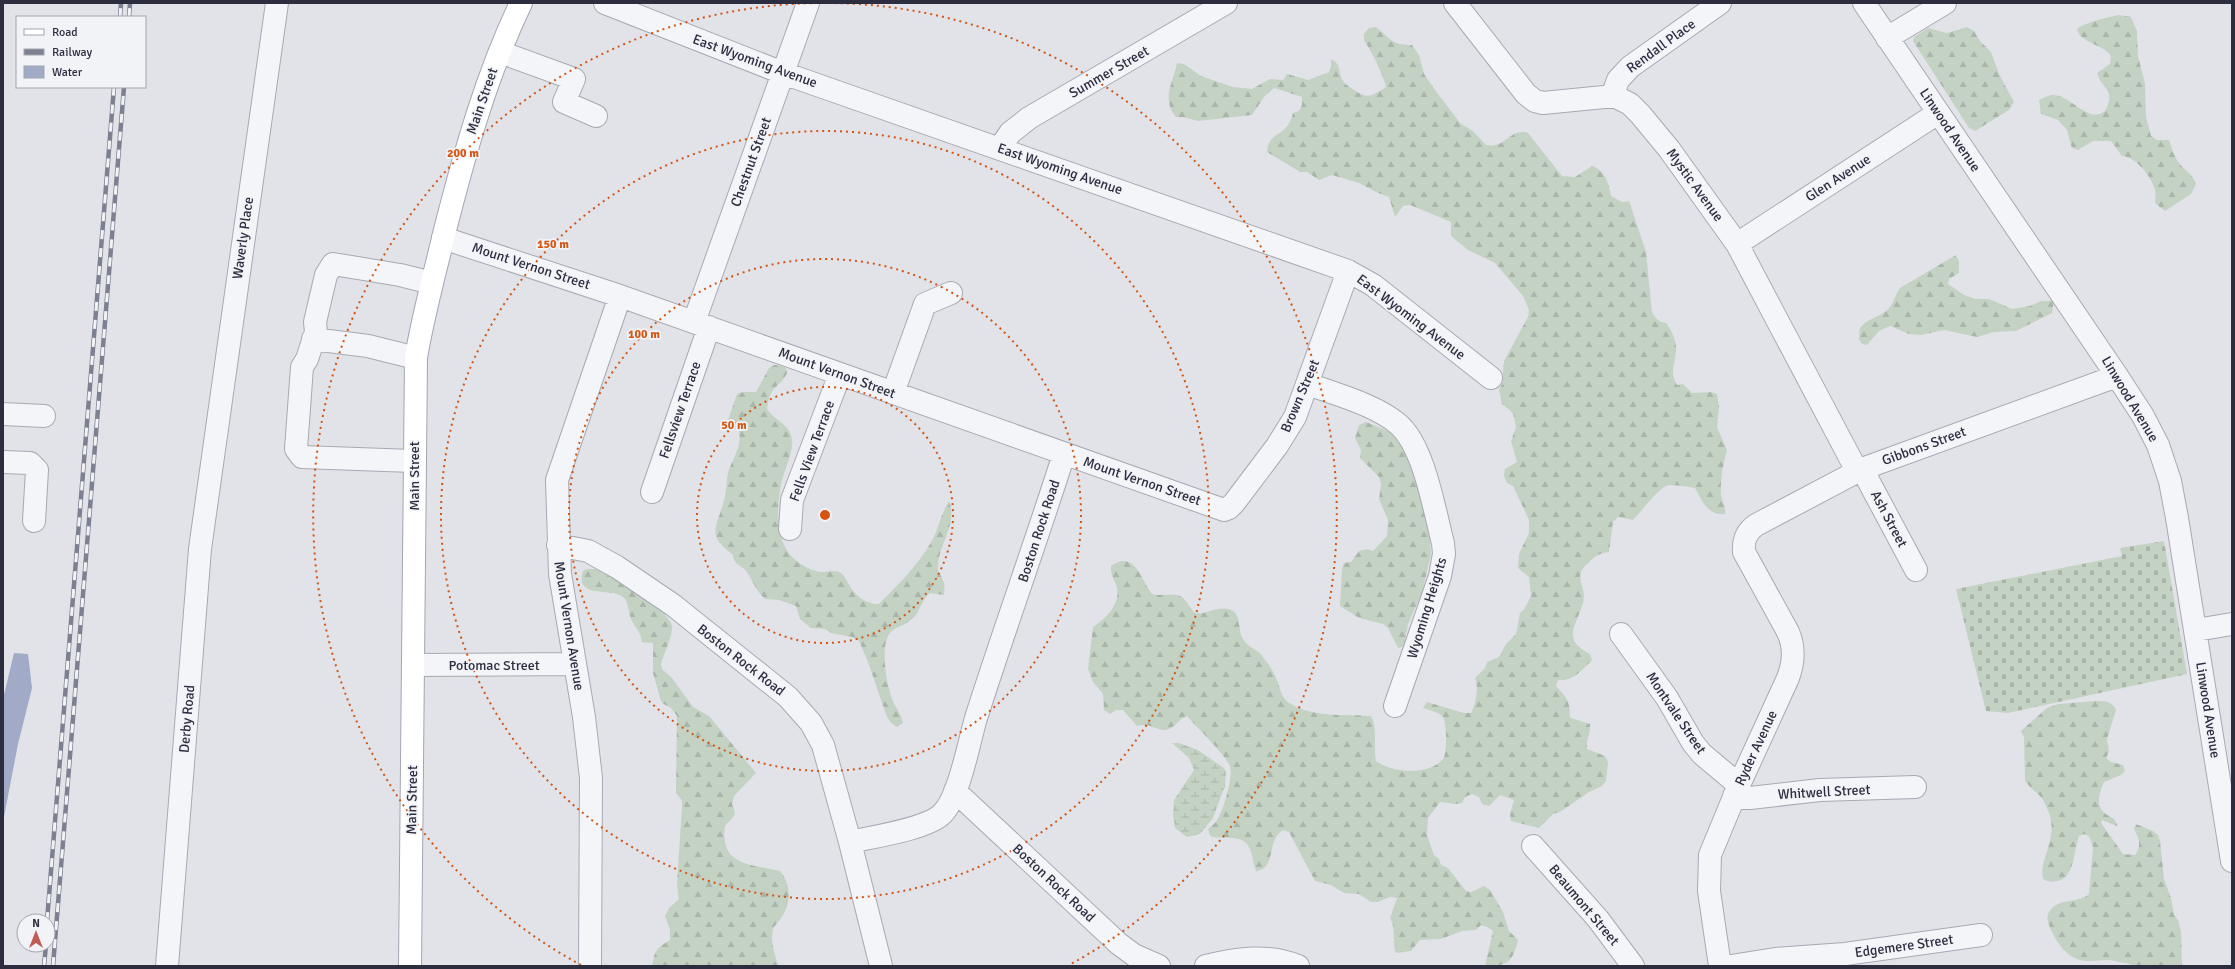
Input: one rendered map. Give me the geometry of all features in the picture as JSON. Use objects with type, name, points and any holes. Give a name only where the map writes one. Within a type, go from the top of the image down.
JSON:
[{"type":"main road","name":"Main Street","points":[[410,966],[413,665],[413,461],[416,358],[443,238],[476,116],[500,52],[521,3]]},
{"type":"street","name":"Waverly Place","points":[[210,473],[277,3]]},
{"type":"street","name":"East Wyoming Avenue","points":[[606,3],[783,73],[1348,271],[1373,285],[1491,378]]},
{"type":"street","name":"Chestnut Street","points":[[701,324],[783,73],[808,3]]},
{"type":"street","name":"Summer Street","points":[[1000,148],[1010,133],[1029,118],[1226,3]]},
{"type":"street","name":"Mystic Avenue","points":[[1455,3],[1471,26],[1533,100],[1543,103],[1612,97],[1626,101],[1640,114],[1669,149],[1737,244],[1860,470]]},
{"type":"street","name":"Rendall Place","points":[[1612,97],[1618,80],[1630,67],[1720,3]]},
{"type":"street","name":"Linwood Avenue","points":[[1864,3],[2118,376],[2153,434],[2167,469],[2196,630],[2232,861]]},
{"type":"street","points":[[1887,38],[1945,3]]},
{"type":"street","points":[[500,52],[574,79],[564,102],[596,116]]},
{"type":"street","name":"Glen Avenue","points":[[1737,244],[1938,113]]},
{"type":"street","name":"Mount Vernon Street","points":[[443,238],[701,324],[1222,509],[1229,508]]},
{"type":"street","points":[[413,461],[302,457],[296,449],[302,367],[307,359],[313,339],[315,322],[326,275],[333,264],[400,275],[432,283]]},
{"type":"street","name":"Brown Street","points":[[1229,508],[1286,432],[1308,384],[1348,271]]},
{"type":"street","points":[[893,393],[925,304],[936,298],[951,293]]},
{"type":"street","name":"Mount Vernon Avenue","points":[[590,966],[591,778],[587,734],[560,574],[558,545],[558,475],[620,296]]},
{"type":"street","name":"Fellsview Terrace","points":[[652,492],[701,324]]},
{"type":"street","points":[[313,339],[368,346],[416,358]]},
{"type":"street","name":"Fells View Terrace","points":[[790,529],[792,500],[840,374]]},
{"type":"street","name":"Gibbons Street","points":[[1744,540],[1749,532],[1756,526],[1860,470],[2118,376]]},
{"type":"street","name":"Wyoming Heights","points":[[1308,384],[1380,413],[1397,423],[1407,434],[1418,456],[1443,543],[1444,554],[1440,576],[1395,706]]},
{"type":"street","points":[[3,414],[44,416]]},
{"type":"street","name":"Boston Rock Road","points":[[850,842],[922,825],[935,819],[946,810],[955,791],[976,718],[1064,454]]},
{"type":"street","points":[[3,462],[30,464],[37,470],[34,521]]},
{"type":"street","name":"Ash Street","points":[[1860,470],[1916,570]]},
{"type":"street","name":"Derby Road","points":[[167,966],[200,548],[210,473]]},
{"type":"street","name":"Ryder Avenue","points":[[1720,966],[1711,903],[1709,865],[1713,845],[1736,790],[1788,678],[1793,653],[1788,632],[1746,557],[1744,540]]},
{"type":"street","name":"Boston Rock Road","points":[[558,545],[588,551],[617,567],[672,605],[788,697],[811,723],[823,745],[850,842],[881,966]]},
{"type":"street","points":[[2196,630],[2232,624]]},
{"type":"street","name":"Montvale Street","points":[[1621,634],[1667,698],[1693,743],[1736,790]]},
{"type":"street","name":"Potomac Street","points":[[413,665],[575,664]]},
{"type":"street","name":"Whitwell Street","points":[[1736,790],[1750,798],[1820,790],[1915,787]]},
{"type":"street","name":"Boston Rock Road","points":[[955,791],[1123,947],[1142,960],[1158,966]]},
{"type":"street","name":"Beaumont Street","points":[[1533,846],[1598,919],[1633,966]]},
{"type":"street","name":"Edgemere Street","points":[[1731,966],[1775,959],[1845,954],[1980,935]]},
{"type":"street","points":[[1206,966],[1239,959],[1264,958],[1298,966]]},
{"type":"green space","points":[[2119,15],[2131,17],[2137,31],[2138,56],[2145,84],[2146,117],[2151,136],[2157,140],[2169,140],[2176,159],[2193,178],[2196,184],[2191,194],[2165,211],[2155,203],[2155,190],[2147,174],[2132,159],[2122,156],[2111,141],[2093,141],[2078,150],[2072,148],[2067,130],[2058,120],[2041,114],[2039,100],[2051,95],[2065,99],[2085,112],[2099,114],[2105,111],[2108,104],[2109,94],[2097,73],[2110,64],[2111,56],[2103,49],[2087,41],[2079,34],[2077,29],[2090,23]]},
{"type":"green space","points":[[1376,27],[1395,42],[1405,45],[1412,45],[1419,55],[1424,74],[1435,90],[1461,124],[1473,131],[1486,145],[1498,144],[1517,133],[1528,133],[1562,176],[1575,177],[1592,166],[1600,171],[1606,178],[1611,196],[1622,202],[1629,201],[1646,252],[1652,312],[1658,320],[1666,323],[1675,341],[1676,352],[1673,370],[1674,379],[1677,385],[1683,384],[1692,393],[1711,392],[1717,394],[1719,407],[1717,427],[1727,450],[1721,483],[1721,495],[1725,514],[1714,513],[1706,507],[1695,488],[1668,485],[1654,496],[1633,520],[1618,517],[1613,522],[1609,552],[1600,554],[1593,558],[1583,568],[1581,573],[1580,578],[1584,597],[1574,626],[1573,638],[1581,648],[1590,654],[1592,660],[1573,677],[1558,680],[1556,686],[1567,700],[1571,718],[1590,724],[1587,749],[1605,756],[1608,762],[1606,781],[1602,786],[1589,792],[1560,812],[1553,814],[1539,828],[1511,821],[1510,814],[1514,800],[1500,795],[1489,806],[1482,804],[1479,797],[1472,794],[1465,797],[1462,803],[1455,804],[1440,802],[1428,818],[1427,835],[1434,855],[1439,859],[1441,865],[1448,868],[1466,891],[1471,892],[1484,886],[1490,890],[1503,912],[1509,931],[1518,940],[1514,954],[1508,962],[1499,965],[1485,966],[1493,931],[1481,925],[1476,930],[1462,931],[1441,939],[1420,940],[1411,951],[1396,953],[1393,927],[1390,918],[1397,898],[1390,897],[1377,902],[1371,902],[1359,894],[1344,893],[1331,885],[1315,881],[1289,832],[1283,830],[1278,835],[1267,865],[1256,871],[1250,849],[1242,840],[1210,836],[1208,829],[1214,824],[1219,816],[1228,792],[1229,784],[1229,764],[1220,752],[1187,716],[1171,728],[1161,730],[1145,725],[1137,726],[1123,710],[1116,710],[1110,714],[1104,710],[1103,694],[1093,682],[1088,669],[1093,627],[1103,620],[1111,610],[1116,600],[1117,588],[1112,575],[1111,566],[1119,562],[1126,561],[1136,568],[1152,594],[1172,594],[1180,596],[1195,613],[1203,613],[1224,608],[1233,611],[1238,617],[1243,639],[1261,654],[1267,662],[1275,675],[1280,691],[1285,700],[1297,707],[1317,713],[1371,716],[1375,732],[1376,761],[1391,768],[1410,771],[1429,768],[1437,764],[1443,759],[1444,756],[1446,732],[1444,720],[1443,717],[1434,711],[1423,708],[1427,702],[1464,713],[1471,713],[1476,696],[1477,686],[1475,678],[1485,668],[1487,662],[1499,657],[1506,644],[1516,634],[1520,613],[1525,608],[1531,596],[1529,577],[1518,568],[1519,554],[1529,533],[1529,520],[1513,486],[1507,483],[1504,476],[1505,469],[1517,462],[1511,441],[1516,427],[1513,413],[1502,404],[1499,390],[1502,384],[1504,361],[1528,317],[1529,310],[1523,296],[1495,263],[1468,250],[1451,236],[1451,222],[1410,205],[1403,206],[1395,217],[1389,197],[1359,183],[1332,175],[1319,180],[1307,172],[1300,172],[1267,152],[1272,138],[1285,129],[1293,113],[1299,111],[1302,105],[1302,97],[1274,88],[1264,97],[1252,115],[1198,121],[1183,117],[1176,117],[1169,104],[1169,91],[1177,63],[1184,64],[1201,76],[1233,87],[1252,89],[1270,79],[1283,80],[1287,74],[1308,80],[1329,72],[1331,59],[1338,65],[1342,79],[1346,84],[1356,92],[1368,96],[1372,95],[1386,87],[1377,63],[1364,41],[1364,34],[1369,28]]},
{"type":"green space","points":[[1967,27],[1974,31],[1980,41],[1991,52],[1999,74],[2014,102],[2009,110],[1975,131],[1969,128],[1913,41],[1914,37],[1928,28],[1947,33]]},
{"type":"green space","points":[[1956,255],[1959,261],[1959,273],[1949,279],[1948,284],[1964,295],[1976,299],[1989,299],[2012,309],[2030,306],[2041,301],[2054,301],[2052,313],[2016,331],[1994,332],[1977,337],[1944,330],[1921,335],[1909,334],[1890,326],[1879,331],[1867,345],[1862,344],[1859,339],[1860,328],[1888,310],[1900,288]]},
{"type":"green space","points":[[774,365],[782,366],[787,372],[783,380],[773,390],[767,409],[786,427],[792,440],[790,458],[780,489],[778,521],[787,550],[796,561],[807,568],[816,571],[835,571],[841,573],[857,595],[869,603],[879,604],[919,561],[926,551],[949,501],[951,509],[950,526],[941,549],[938,565],[944,584],[944,595],[930,593],[924,599],[914,617],[890,633],[885,648],[887,681],[903,723],[897,727],[891,723],[887,717],[859,641],[852,637],[831,633],[825,629],[811,628],[800,619],[796,606],[779,600],[765,599],[747,572],[736,563],[733,555],[724,548],[716,536],[716,524],[725,497],[728,473],[740,441],[738,429],[731,427],[728,420],[737,394],[743,392],[756,392],[769,368]]},
{"type":"green space","points":[[1366,422],[1390,432],[1406,452],[1428,515],[1431,554],[1422,593],[1408,624],[1404,646],[1398,648],[1388,628],[1383,624],[1359,618],[1340,606],[1342,569],[1344,563],[1351,562],[1359,551],[1367,549],[1373,551],[1387,536],[1388,520],[1379,499],[1381,484],[1379,477],[1360,458],[1361,450],[1355,438],[1359,425]]},
{"type":"green space","points":[[2164,541],[2187,674],[2008,713],[1986,711],[1956,589],[2122,556],[2120,548]]},
{"type":"green space","points":[[587,569],[596,569],[605,572],[656,606],[665,614],[671,622],[672,629],[661,664],[662,669],[672,678],[693,707],[709,716],[756,773],[734,796],[732,804],[735,812],[734,816],[725,826],[724,839],[727,849],[732,856],[749,864],[780,871],[787,883],[789,896],[786,910],[773,928],[772,934],[773,948],[778,966],[652,966],[657,950],[670,940],[670,930],[665,916],[669,908],[679,899],[677,884],[682,801],[676,792],[677,716],[671,708],[662,703],[660,698],[653,673],[653,643],[642,642],[640,635],[631,620],[628,606],[623,597],[618,594],[596,591],[584,586],[582,580],[583,571]]},
{"type":"green space","points":[[2095,701],[2108,702],[2116,710],[2107,739],[2109,752],[2106,758],[2111,762],[2123,765],[2125,771],[2121,775],[2104,782],[2099,796],[2101,809],[2104,813],[2114,819],[2117,826],[2102,820],[2101,823],[2123,854],[2135,855],[2137,852],[2139,842],[2134,829],[2136,824],[2153,831],[2158,835],[2164,879],[2171,898],[2174,915],[2178,920],[2181,932],[2182,966],[2133,966],[2127,963],[2112,960],[2084,961],[2078,959],[2067,953],[2055,938],[2047,919],[2049,912],[2058,904],[2079,899],[2089,894],[2093,847],[2089,836],[2084,834],[2079,836],[2073,861],[2067,875],[2062,880],[2054,882],[2044,880],[2042,874],[2050,842],[2051,823],[2049,813],[2042,798],[2025,781],[2024,737],[2021,731],[2047,708],[2059,704]]},
{"type":"green space","points":[[1172,743],[1179,743],[1198,750],[1224,768],[1226,773],[1225,786],[1213,818],[1200,834],[1187,837],[1175,828],[1173,814],[1174,800],[1194,770],[1189,758]]},
{"type":"water","points":[[14,653],[28,654],[32,688],[18,744],[3,822],[3,699]]},
{"type":"railway","points":[[120,16],[121,3]]},
{"type":"railway","points":[[129,16],[130,3]]},
{"type":"railway","points":[[48,913],[114,88]]},
{"type":"railway","points":[[53,966],[124,88]]},
{"type":"railway","points":[[44,966],[45,953]]}]
